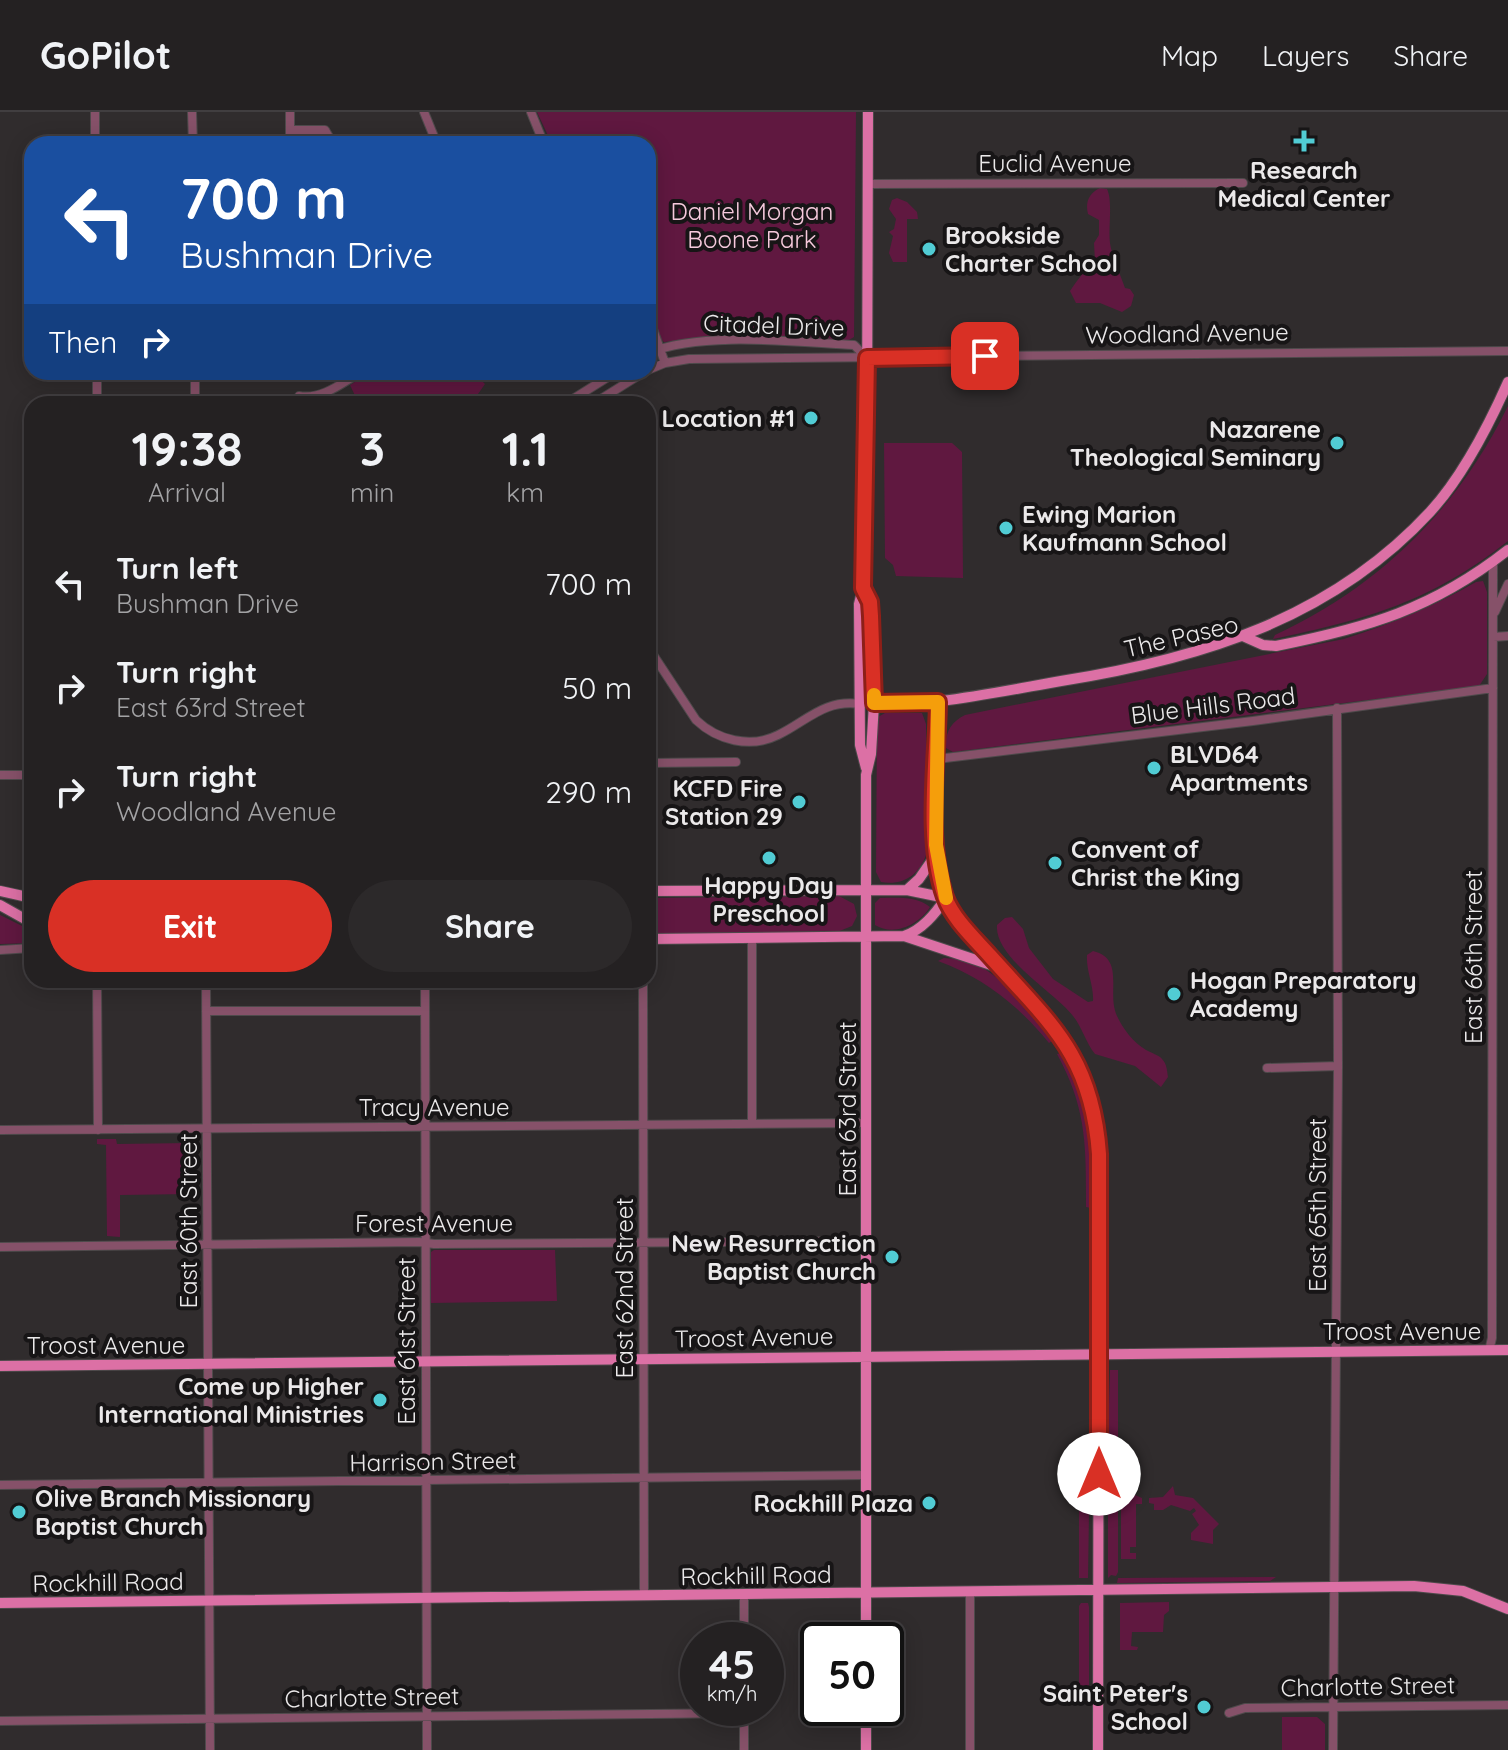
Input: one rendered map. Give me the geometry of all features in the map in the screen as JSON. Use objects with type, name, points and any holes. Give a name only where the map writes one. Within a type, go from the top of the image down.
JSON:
[{"type":"main road","name":"East 63rd Street","points":[[867,770],[860,745],[859,604],[863,588],[868,112]]},
{"type":"main road","points":[[1245,637],[1308,608],[1361,572],[1431,511],[1464,466],[1508,382]]},
{"type":"main road","name":"The Paseo","points":[[874,703],[938,702],[1090,677],[1193,653],[1245,637],[1263,645],[1276,646],[1363,627],[1425,603],[1508,550]]},
{"type":"main road","name":"East 63rd Street","points":[[863,588],[870,602],[874,703],[867,770],[866,1622]]},
{"type":"main road","points":[[859,649],[867,698],[874,703]]},
{"type":"main road","points":[[938,702],[937,853],[946,898],[968,930],[1068,1046],[1089,1090],[1094,1111],[1099,1154],[1098,1750]]},
{"type":"main road","points":[[860,704],[867,716],[866,731],[871,754]]},
{"type":"main road","points":[[907,890],[937,853]]},
{"type":"main road","points":[[656,891],[907,890],[946,898]]},
{"type":"main road","points":[[0,891],[24,896]]},
{"type":"main road","points":[[656,939],[904,936],[915,933],[937,912],[946,898]]},
{"type":"main road","points":[[0,905],[24,918]]},
{"type":"main road","points":[[904,936],[1001,969]]},
{"type":"main road","name":"Troost Avenue","points":[[0,1366],[1508,1350]]},
{"type":"main road","name":"Rockhill Road","points":[[0,1603],[1438,1587],[1463,1591],[1508,1609]]},
{"type":"main road","points":[[866,1726],[866,1750]]},
{"type":"street","points":[[95,112],[95,136]]},
{"type":"street","points":[[192,112],[193,136]]},
{"type":"street","points":[[290,112],[290,136]]},
{"type":"street","points":[[424,112],[434,136]]},
{"type":"street","points":[[531,112],[541,136]]},
{"type":"street","points":[[290,130],[325,130],[328,136]]},
{"type":"street","name":"Euclid Avenue","points":[[868,184],[1243,183]]},
{"type":"street","points":[[656,335],[665,363]]},
{"type":"street","name":"Citadel Drive","points":[[656,350],[681,343],[791,342],[854,345],[867,358]]},
{"type":"street","name":"Woodland Avenue","points":[[867,358],[1508,351]]},
{"type":"street","name":"Citadel Drive","points":[[656,367],[689,359],[867,358]]},
{"type":"street","points":[[316,396],[346,380]]},
{"type":"street","points":[[578,396],[603,380]]},
{"type":"street","name":"Citadel Drive","points":[[606,396],[632,380]]},
{"type":"street","name":"East 66th Street","points":[[1489,1351],[1492,1338],[1493,562]]},
{"type":"street","points":[[1493,616],[1508,584]]},
{"type":"street","points":[[1493,637],[1508,636]]},
{"type":"street","points":[[656,659],[696,720],[722,737],[746,742],[769,739],[819,709],[838,704],[860,704]]},
{"type":"street","name":"Blue Hills Road","points":[[937,759],[1493,688]]},
{"type":"street","name":"East 65th Street","points":[[1333,1750],[1337,708]]},
{"type":"street","points":[[656,763],[736,762]]},
{"type":"street","points":[[0,775],[24,775]]},
{"type":"street","points":[[752,939],[752,1124]]},
{"type":"street","points":[[0,950],[24,948]]},
{"type":"street","points":[[97,988],[98,1130]]},
{"type":"street","name":"East 60th Street","points":[[206,988],[210,1750]]},
{"type":"street","name":"East 61st Street","points":[[425,988],[427,1750]]},
{"type":"street","name":"East 62nd Street","points":[[643,988],[644,1596]]},
{"type":"street","points":[[206,1011],[425,1011]]},
{"type":"street","points":[[1267,1068],[1338,1066]]},
{"type":"street","name":"Tracy Avenue","points":[[0,1130],[867,1123]]},
{"type":"street","name":"Forest Avenue","points":[[0,1247],[868,1241]]},
{"type":"street","name":"Harrison Street","points":[[0,1485],[867,1475]]},
{"type":"street","points":[[970,1593],[970,1750]]},
{"type":"street","points":[[744,1595],[744,1622]]},
{"type":"street","name":"Charlotte Street","points":[[1229,1713],[1245,1708],[1508,1705]]},
{"type":"street","name":"Charlotte Street","points":[[0,1721],[680,1711]]},
{"type":"street","points":[[744,1726],[744,1750]]},
{"type":"green space","name":"Daniel Morgan Boone Park","points":[[537,112],[856,112],[854,337],[847,341],[732,338],[664,342],[656,327],[656,136],[548,136]]},
{"type":"green space","points":[[1100,188],[1107,189],[1109,194],[1112,254],[1125,288],[1134,295],[1131,306],[1122,312],[1100,303],[1076,303],[1070,291],[1095,261],[1094,243],[1099,235],[1099,220],[1088,214],[1087,206],[1091,195]]},
{"type":"green space","points":[[897,198],[907,202],[917,212],[918,219],[907,219],[907,262],[893,262],[889,253],[893,236],[889,232],[894,229],[896,219],[889,209],[892,200]]},
{"type":"green space","points":[[358,380],[481,380],[485,384],[477,396],[355,396],[350,385]]},
{"type":"green space","points":[[1508,406],[1508,541],[1424,594],[1339,624],[1273,639],[1349,593],[1412,541],[1465,479]]},
{"type":"green space","points":[[884,443],[952,443],[962,452],[963,578],[896,576],[893,565],[885,558]]},
{"type":"green space","points":[[1483,581],[1487,592],[1487,674],[1479,686],[953,752],[946,748],[950,728],[965,715],[1344,639],[1412,614]]},
{"type":"green space","points":[[885,713],[922,713],[926,724],[926,855],[909,878],[889,883],[881,882],[876,872],[877,721]]},
{"type":"green space","points":[[839,896],[854,904],[857,916],[852,926],[837,932],[656,934],[657,898]]},
{"type":"green space","points":[[880,898],[913,899],[930,907],[920,919],[906,927],[890,930],[875,925],[875,903]]},
{"type":"green space","points":[[0,915],[24,927],[24,943],[0,944]]},
{"type":"green space","points":[[1012,917],[1023,929],[1029,948],[1053,979],[1088,1002],[1093,1001],[1093,995],[1087,955],[1093,951],[1109,961],[1117,1016],[1137,1043],[1164,1061],[1168,1077],[1161,1087],[1135,1066],[1095,1054],[1073,1016],[1005,950],[997,925],[1005,918]]},
{"type":"green space","points":[[944,958],[970,962],[997,978],[1023,1001],[1053,1035],[1052,1041],[1049,1043],[1025,1017],[985,984],[938,961]]},
{"type":"green space","points":[[1061,1053],[1073,1075],[1084,1112],[1091,1208],[1086,1207],[1083,1128],[1074,1093],[1057,1054]]},
{"type":"green space","points":[[97,1139],[116,1139],[117,1144],[191,1143],[191,1194],[120,1195],[120,1237],[107,1236],[106,1145],[97,1144]]},
{"type":"green space","points":[[555,1250],[557,1301],[431,1303],[431,1252]]},
{"type":"green space","points":[[1110,1370],[1118,1370],[1118,1440],[1109,1440],[1108,1436]]},
{"type":"green space","points":[[1118,1478],[1118,1572],[1116,1576],[1108,1578],[1108,1481]]},
{"type":"green space","points":[[1121,1478],[1129,1481],[1135,1495],[1142,1498],[1142,1504],[1136,1504],[1136,1547],[1130,1547],[1130,1553],[1136,1553],[1136,1559],[1121,1559]]},
{"type":"green space","points":[[1173,1486],[1175,1495],[1193,1498],[1219,1524],[1213,1530],[1213,1544],[1191,1540],[1191,1533],[1199,1525],[1192,1514],[1196,1511],[1194,1508],[1190,1511],[1171,1505],[1163,1510],[1154,1510],[1154,1504],[1149,1503],[1149,1498],[1163,1497]]},
{"type":"green space","points":[[1079,1511],[1089,1513],[1088,1578],[1079,1578]]},
{"type":"green space","points":[[1276,1577],[1270,1581],[1117,1583],[1118,1578]]},
{"type":"green space","points":[[1169,1602],[1163,1632],[1132,1632],[1131,1646],[1138,1647],[1137,1650],[1120,1650],[1120,1603]]},
{"type":"green space","points":[[1081,1603],[1088,1603],[1089,1607],[1089,1692],[1079,1692]]},
{"type":"green space","points":[[1282,1717],[1317,1717],[1325,1724],[1325,1750],[1282,1750]]},
{"type":"slow traffic","points":[[874,695],[874,703],[938,702],[936,845],[946,898]]},
{"type":"place","name":"Research Medical Center","points":[[1304,141]]},
{"type":"place","name":"Brookside Charter School","points":[[929,249]]},
{"type":"place","name":"Location #1","points":[[811,418]]},
{"type":"place","name":"Nazarene Theological Seminary","points":[[1337,443]]},
{"type":"place","name":"Ewing Marion Kaufmann School","points":[[1006,528]]},
{"type":"place","name":"BLVD64 Apartments","points":[[1154,768]]},
{"type":"place","name":"KCFD Fire Station 29","points":[[799,802]]},
{"type":"place","name":"Happy Day Preschool","points":[[769,858]]},
{"type":"place","name":"Convent of Christ the King","points":[[1055,863]]},
{"type":"place","name":"Hogan Preparatory Academy","points":[[1174,994]]},
{"type":"place","name":"New Resurrection Baptist Church","points":[[892,1257]]},
{"type":"place","name":"Come up Higher International Ministries","points":[[380,1400]]},
{"type":"place","name":"Rockhill Plaza","points":[[929,1503]]},
{"type":"place","name":"Olive Branch Missionary Baptist Church","points":[[19,1512]]},
{"type":"place","name":"Saint Peter's School","points":[[1204,1707]]},
{"type":"route","points":[[985,356],[867,358],[863,588],[870,602],[874,703],[938,702],[936,845],[946,898],[968,930],[1062,1037],[1089,1090],[1099,1154],[1099,1474]]}]
